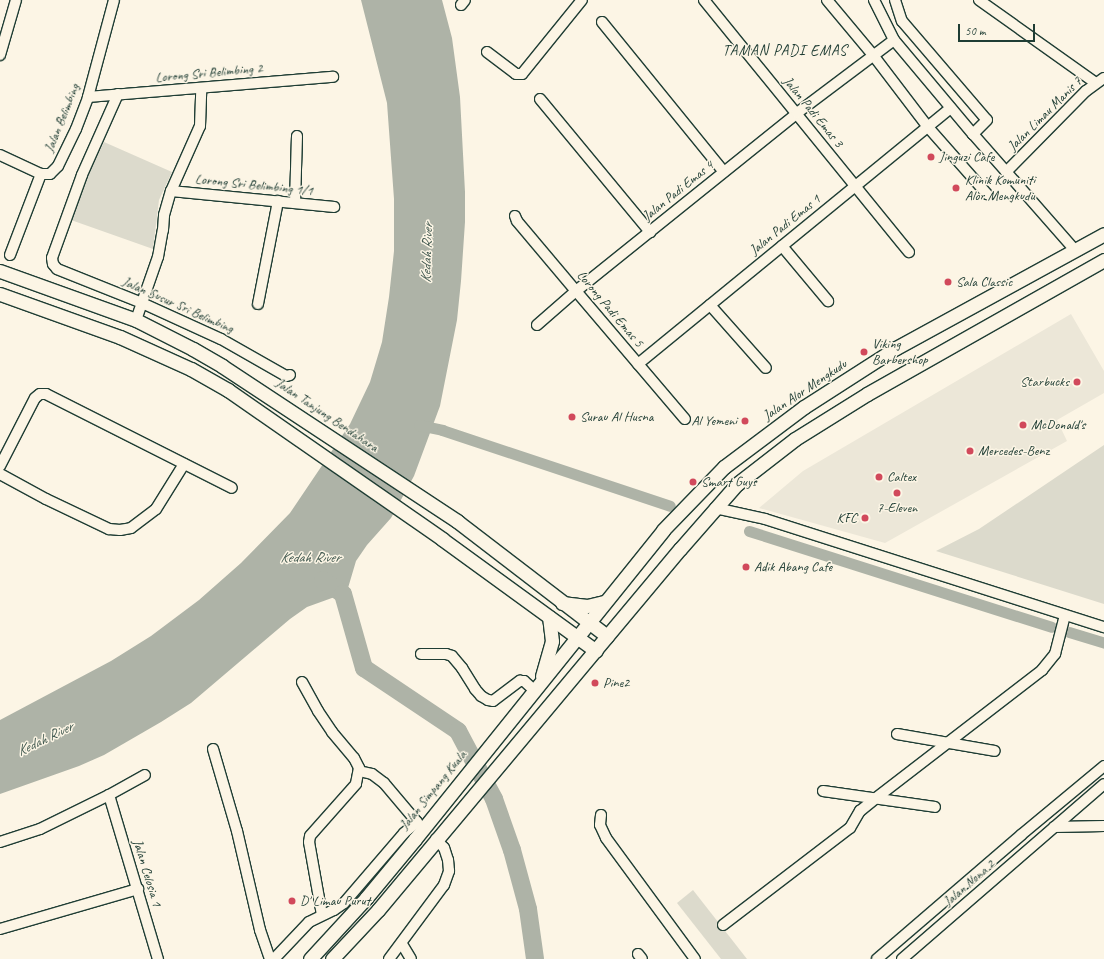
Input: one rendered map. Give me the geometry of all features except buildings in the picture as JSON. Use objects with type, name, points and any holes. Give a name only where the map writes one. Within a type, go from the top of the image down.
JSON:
[{"type":"main road","name":"Jalan Alor Mengkudu","points":[[576,638],[664,530],[705,485],[724,467],[804,406],[896,348],[1102,235]]},
{"type":"main road","points":[[1102,235],[1096,247],[1098,251],[1104,253]]},
{"type":"main road","points":[[332,959],[378,910],[475,792],[596,651],[715,508],[750,474],[795,439],[867,394],[1104,260]]},
{"type":"main road","name":"Jalan Tanjung Bendahara","points":[[1,275],[136,320],[193,349],[274,399],[457,521],[588,623],[607,636]]},
{"type":"main road","points":[[0,294],[120,337],[184,366],[228,390],[442,539],[576,638],[596,651]]},
{"type":"main road","points":[[561,602],[587,606],[604,602]]},
{"type":"main road","points":[[538,686],[552,641],[549,617]]},
{"type":"main road","name":"Jalan Simpang Kuala","points":[[310,959],[366,898],[422,823],[462,781],[576,638]]},
{"type":"street","points":[[0,55],[16,0]]},
{"type":"street","name":"Jalan Belimbing","points":[[41,174],[50,174],[58,166],[76,129],[88,97],[114,0]]},
{"type":"street","points":[[487,52],[516,74],[522,74],[582,0]]},
{"type":"street","name":"Jalan Padi Emas 3","points":[[704,0],[909,252]]},
{"type":"street","points":[[827,0],[873,55],[927,126],[987,194]]},
{"type":"street","points":[[874,0],[894,40],[973,134],[1075,250]]},
{"type":"street","points":[[895,0],[902,21],[987,120],[973,134]]},
{"type":"street","points":[[979,0],[1100,81]]},
{"type":"street","points":[[602,22],[724,172]]},
{"type":"street","name":"Jalan Padi Emas 4","points":[[537,325],[576,291],[797,113],[894,40]]},
{"type":"street","name":"Lorong Sri Belimbing 2","points":[[88,97],[332,77]]},
{"type":"street","name":"Jalan Limau Manis 7","points":[[1006,172],[1086,91],[1100,81]]},
{"type":"street","points":[[136,320],[158,257],[164,215],[171,191],[200,126],[202,88]]},
{"type":"street","name":"Jalan Susur Sri Belimbing","points":[[118,94],[82,175],[52,258],[53,264],[57,269],[142,303],[222,339],[286,376],[290,375]]},
{"type":"street","points":[[540,99],[650,232]]},
{"type":"street","name":"Jalan Padi Emas 1","points":[[638,364],[927,126],[951,108]]},
{"type":"street","points":[[295,203],[297,136]]},
{"type":"street","points":[[0,155],[41,174],[10,255]]},
{"type":"street","name":"Lorong Sri Belimbing 1/1","points":[[171,191],[334,207]]},
{"type":"street","points":[[258,304],[278,201]]},
{"type":"street","name":"Lorong Padi Emas 5","points":[[515,216],[517,221],[685,419]]},
{"type":"street","points":[[782,246],[828,301]]},
{"type":"street","points":[[710,305],[766,368]]},
{"type":"street","points":[[0,466],[35,398],[40,394],[46,394],[232,488]]},
{"type":"street","points":[[0,474],[46,499],[109,529],[120,530],[131,528],[156,509],[184,464]]},
{"type":"street","points":[[715,508],[766,519],[1104,627]]},
{"type":"street","points":[[723,925],[850,828],[860,811],[950,742],[1049,662],[1055,654],[1065,615]]},
{"type":"street","points":[[421,654],[446,654],[452,656],[462,668],[475,689],[488,700],[493,701],[520,681],[538,686]]},
{"type":"street","points":[[302,682],[328,727],[354,758],[359,768],[356,784],[310,836],[309,842],[322,914]]},
{"type":"street","points":[[897,734],[995,751]]},
{"type":"street","points":[[213,749],[237,831],[260,930],[270,959]]},
{"type":"street","points":[[877,959],[1104,766]]},
{"type":"street","points":[[274,959],[303,927],[322,914],[334,910],[344,903],[404,833],[422,823],[384,783],[372,774],[359,771]]},
{"type":"street","points":[[0,842],[40,829],[109,796],[144,775]]},
{"type":"street","name":"Jalan Nona 2","points":[[902,959],[1104,784]]},
{"type":"street","points":[[823,791],[935,807]]},
{"type":"street","name":"Jalan Celosia 1","points":[[109,796],[158,959]]},
{"type":"street","points":[[600,815],[600,825],[606,838],[695,959]]},
{"type":"street","points":[[1054,827],[1104,826]]},
{"type":"street","points":[[389,959],[402,944],[444,885],[449,871],[448,860],[444,848],[436,839]]},
{"type":"street","points":[[0,929],[138,889]]},
{"type":"street","points":[[402,944],[411,959]]},
{"type":"shaded area","points":[[104,142],[172,172],[159,200],[153,249],[71,220],[91,169]]},
{"type":"shaded area","points":[[1071,314],[1104,371],[1104,393],[1057,420],[1067,441],[885,543],[759,508],[803,471]]},
{"type":"shaded area","points":[[1104,445],[1104,604],[936,551],[979,529]]},
{"type":"shaded area","points":[[693,890],[747,959],[721,959],[677,903]]},
{"type":"water","name":"Kedah River","points":[[361,0],[442,0],[452,38],[460,97],[465,222],[457,320],[440,406],[414,476],[391,518],[367,545],[356,561],[348,588],[343,594],[307,607],[290,619],[191,703],[161,722],[104,755],[79,766],[0,794],[0,720],[111,661],[151,636],[199,600],[241,563],[290,513],[350,424],[370,382],[382,342],[389,297],[394,251],[394,199],[387,103]]},
{"type":"waterway","points":[[419,425],[442,430],[670,506]]},
{"type":"waterway","points":[[749,531],[1051,627]]},
{"type":"waterway","points":[[323,580],[343,594],[364,668],[458,731],[494,799],[512,850],[528,909],[535,959]]},
{"type":"waterway","points":[[1069,632],[1104,643]]},
{"type":"place","name":"Jinguzi Cafe","points":[[931,157]]},
{"type":"place","name":"Klinik Komuniti Alor Mengkudu","points":[[956,188]]},
{"type":"place","name":"Sala Classic","points":[[948,282]]},
{"type":"place","name":"Viking Barbershop","points":[[864,352]]},
{"type":"place","name":"Starbucks","points":[[1077,382]]},
{"type":"place","name":"Surau Al Husna","points":[[572,417]]},
{"type":"place","name":"Al Yemeni","points":[[745,421]]},
{"type":"place","name":"McDonald's","points":[[1023,425]]},
{"type":"place","name":"Mercedes-Benz","points":[[970,451]]},
{"type":"place","name":"Caltex","points":[[879,477]]},
{"type":"place","name":"Smart Guys","points":[[693,482]]},
{"type":"place","name":"7-Eleven","points":[[897,493]]},
{"type":"place","name":"KFC","points":[[865,518]]},
{"type":"place","name":"Adik Abang Cafe","points":[[746,567]]},
{"type":"place","name":"Pine2","points":[[595,683]]},
{"type":"place","name":"D' Limau Purut","points":[[292,901]]},
{"type":"district","name":"TAMAN PADI EMAS","points":[[785,51]]}]
